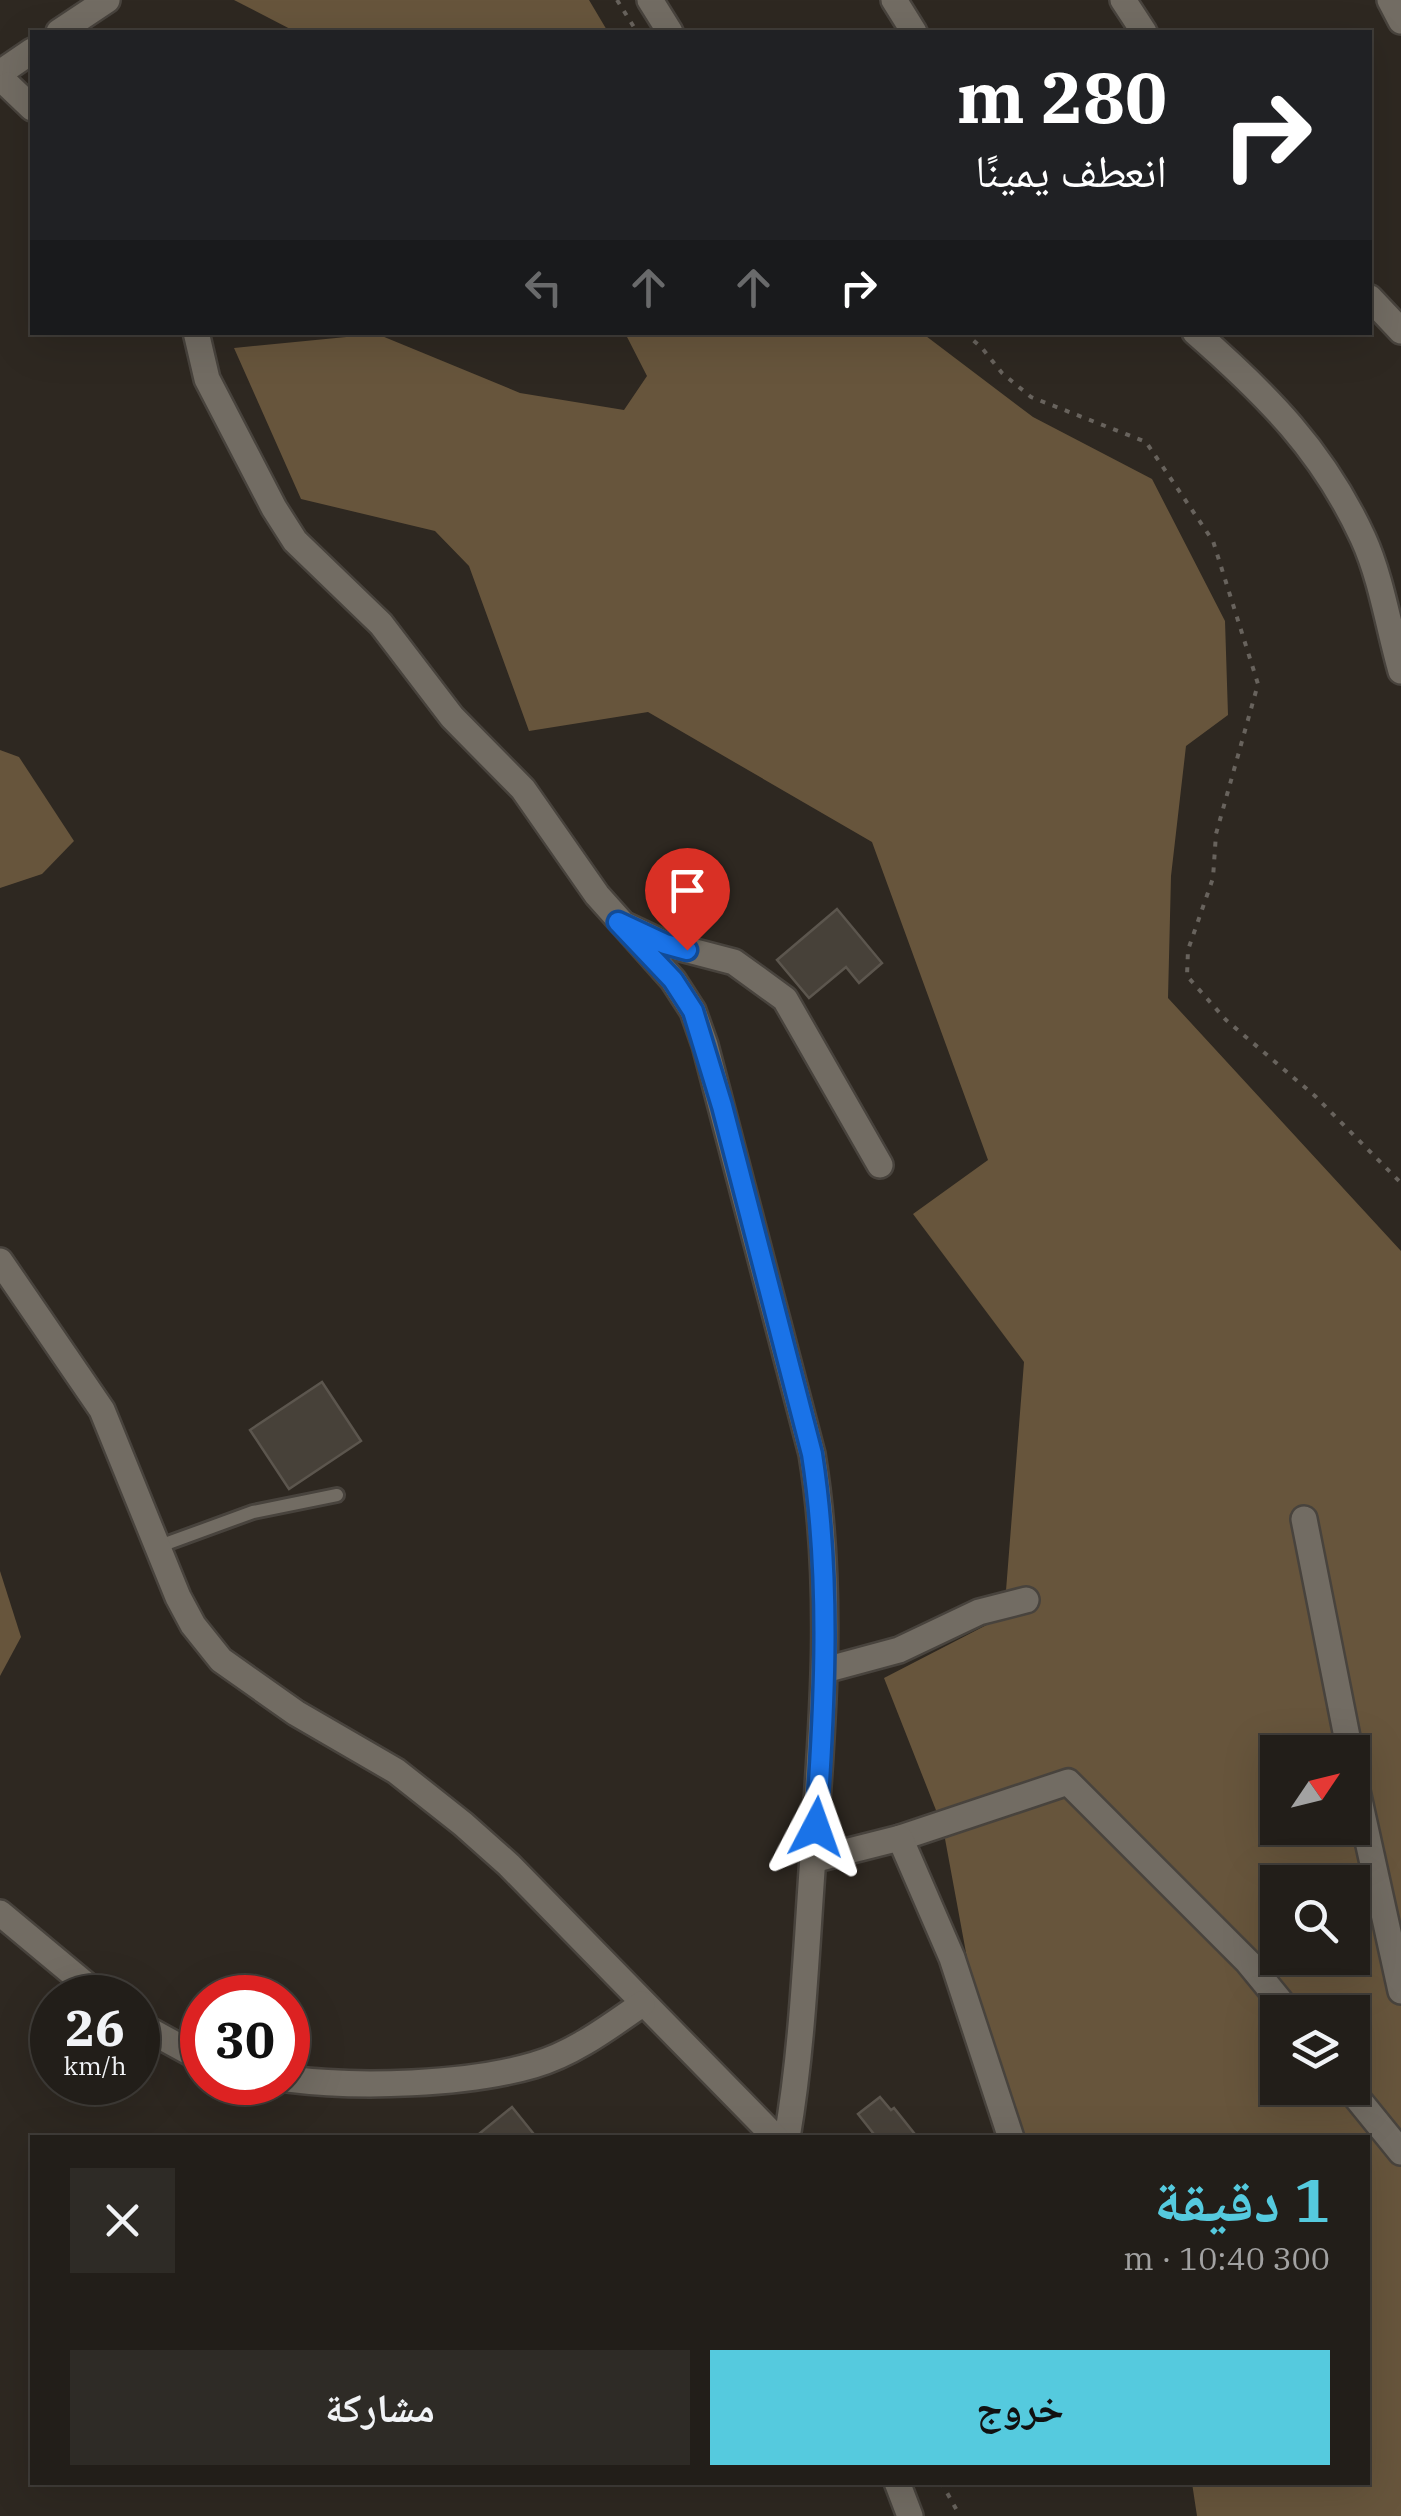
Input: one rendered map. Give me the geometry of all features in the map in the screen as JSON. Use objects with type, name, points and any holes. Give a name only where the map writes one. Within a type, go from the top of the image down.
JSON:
[{"type":"street","points":[[62,30],[107,0]]},
{"type":"street","points":[[650,0],[669,30]]},
{"type":"street","points":[[894,0],[913,30]]},
{"type":"street","points":[[1123,0],[1143,30]]},
{"type":"street","points":[[1390,0],[1401,21]]},
{"type":"street","points":[[30,53],[2,82],[30,106]]},
{"type":"street","points":[[1372,300],[1401,330]]},
{"type":"street","points":[[197,335],[207,378],[295,541],[381,624],[452,717],[523,789],[618,922],[673,980],[693,1011],[722,1106],[820,1498],[825,1714],[799,2068],[788,2135]]},
{"type":"street","points":[[1198,335],[1259,388],[1325,466],[1365,542],[1401,671]]},
{"type":"street","points":[[618,922],[665,944],[734,962],[785,999],[880,1165]]},
{"type":"street","points":[[0,1261],[102,1410],[192,1625],[221,1660],[296,1713],[429,1794],[509,1866],[773,2135]]},
{"type":"street","points":[[1304,1519],[1347,1735]]},
{"type":"street","points":[[825,1670],[899,1650],[979,1612],[1026,1600]]},
{"type":"street","points":[[813,1860],[900,1838],[1068,1782],[1248,1962],[1275,1995]]},
{"type":"street","points":[[900,1838],[952,1958],[1009,2135]]},
{"type":"street","points":[[1369,1845],[1401,1991]]},
{"type":"street","points":[[0,1913],[74,1975]]},
{"type":"street","points":[[310,2079],[387,2082],[494,2074],[536,2065],[565,2053],[642,2004]]},
{"type":"street","points":[[1363,2105],[1401,2152]]},
{"type":"street","points":[[898,2485],[910,2516]]},
{"type":"lane","points":[[157,1547],[253,1512],[337,1495]]},
{"type":"path","points":[[618,0],[636,30]]},
{"type":"path","points":[[967,335],[1002,373],[1032,397],[1146,442],[1213,541],[1258,684],[1216,834],[1214,878],[1188,950],[1187,976],[1226,1020],[1315,1096],[1401,1183]]},
{"type":"path","points":[[943,2485],[960,2516]]},
{"type":"shaded area","points":[[234,0],[589,0],[607,30],[292,30]]},
{"type":"shaded area","points":[[379,335],[520,393],[624,410],[647,376],[626,335],[925,335],[1033,417],[1152,479],[1225,621],[1228,715],[1186,746],[1171,876],[1168,998],[1401,1251],[1401,2516],[1197,2516],[1192,2485],[1370,2485],[1370,2135],[1000,2135],[943,1828],[884,1678],[1004,1616],[1024,1362],[913,1214],[988,1160],[872,842],[648,712],[529,731],[469,566],[435,531],[301,499],[234,348]]},
{"type":"shaded area","points":[[0,750],[19,757],[74,841],[42,874],[0,888]]},
{"type":"shaded area","points":[[0,1571],[21,1637],[0,1676]]},
{"type":"building","points":[[837,909],[882,963],[859,983],[846,967],[809,998],[777,960]]},
{"type":"building","points":[[322,1382],[361,1441],[289,1489],[250,1430]]},
{"type":"building","points":[[880,2097],[916,2135],[875,2135],[858,2114]]},
{"type":"building","points":[[512,2107],[535,2135],[478,2135]]},
{"type":"route","points":[[687,950],[618,922],[673,980],[693,1011],[722,1106],[812,1454],[820,1498],[825,1646],[825,1714],[816,1827]]}]
